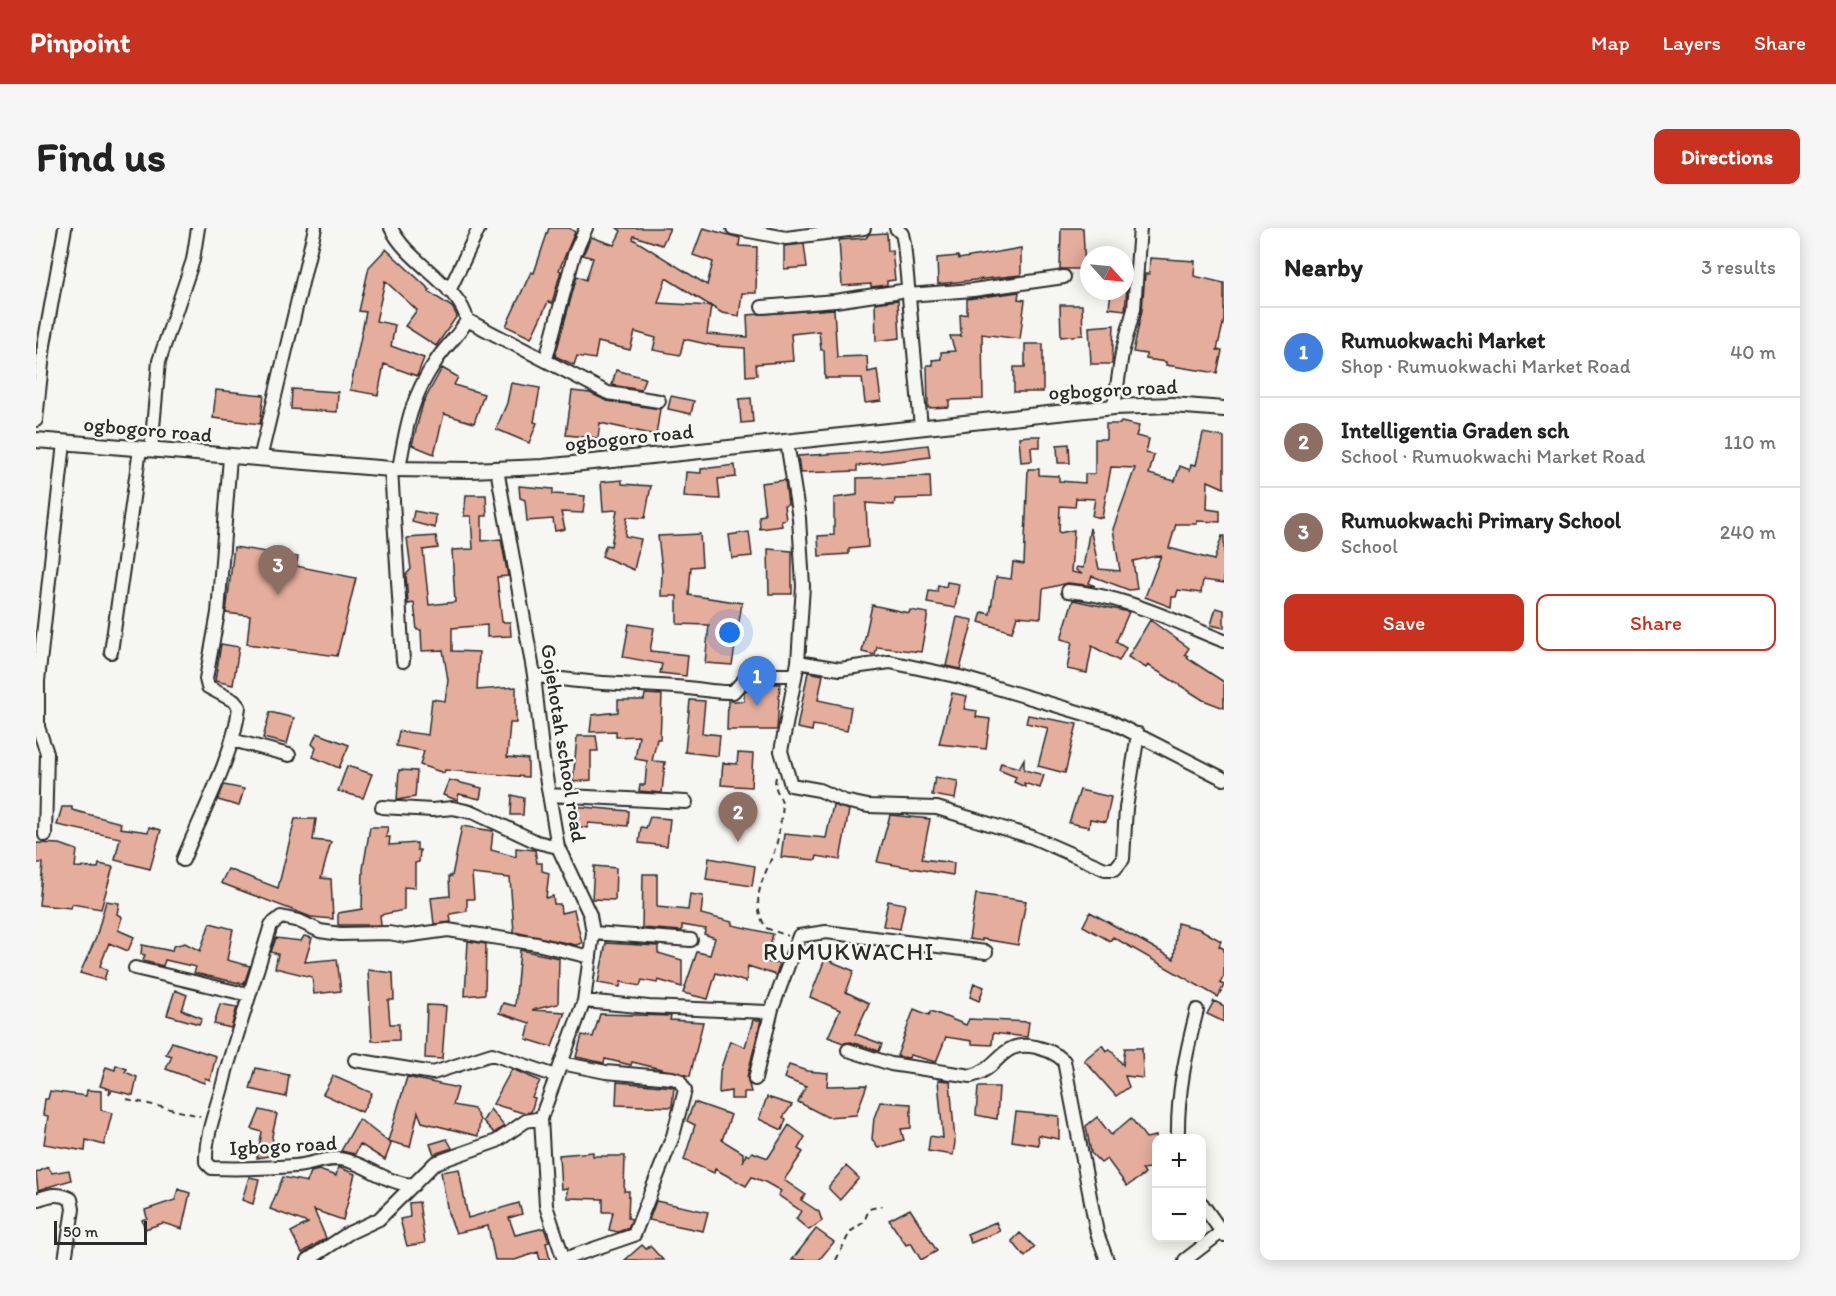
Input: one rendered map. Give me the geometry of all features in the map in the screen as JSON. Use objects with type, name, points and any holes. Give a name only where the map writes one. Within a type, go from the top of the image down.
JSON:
[{"type":"street","points":[[36,420],[44,345],[65,228]]},
{"type":"street","points":[[111,652],[159,361],[193,260],[198,228]]},
{"type":"street","points":[[260,459],[315,228]]},
{"type":"street","points":[[389,228],[405,251],[449,291],[467,320],[608,393],[659,401]]},
{"type":"street","points":[[449,291],[479,228]]},
{"type":"street","points":[[546,359],[574,255],[586,228]]},
{"type":"street","points":[[733,228],[786,238],[864,228]]},
{"type":"street","points":[[896,228],[902,234],[904,243],[921,427]]},
{"type":"street","points":[[1114,407],[1122,353],[1134,309],[1140,228]]},
{"type":"street","points":[[762,307],[908,293],[973,290],[1064,277]]},
{"type":"street","points":[[403,662],[395,469],[416,392],[437,359],[467,320]]},
{"type":"street","name":"ogbogoro road","points":[[36,440],[395,469],[497,469],[787,442],[1114,407],[1172,405],[1224,409]]},
{"type":"street","points":[[787,442],[799,518],[803,586],[797,668],[781,751],[791,785],[819,790],[844,801],[868,806],[937,808],[1032,837],[1105,869],[1115,869],[1123,860],[1126,808],[1138,734]]},
{"type":"street","points":[[45,835],[47,753],[37,727],[41,606],[64,443]]},
{"type":"street","points":[[183,860],[232,740],[239,707],[234,701],[208,687],[206,679],[218,613],[230,457]]},
{"type":"street","name":"Gojehotah school road","points":[[497,469],[534,675],[558,847],[590,915],[593,933],[584,1001],[541,1118],[546,1206],[564,1259]]},
{"type":"street","points":[[1068,591],[1089,592],[1128,604],[1224,640]]},
{"type":"street","points":[[534,675],[572,682],[687,688],[720,693],[733,692],[743,681],[754,675],[797,668],[840,669],[890,662],[935,671],[1112,722],[1224,779]]},
{"type":"street","points":[[232,740],[289,755]]},
{"type":"street","points":[[549,795],[686,802]]},
{"type":"street","points":[[382,807],[432,810],[453,808],[475,813],[537,842],[558,847]]},
{"type":"street","name":"Igbogo road","points":[[414,1185],[400,1184],[346,1160],[332,1159],[297,1166],[212,1168],[206,1162],[212,1119],[222,1095],[226,1071],[271,925],[281,917],[320,931],[340,934],[388,933],[405,936],[448,930],[537,944],[590,957]]},
{"type":"street","points":[[755,1079],[771,1009],[797,939],[804,935],[826,932],[986,952]]},
{"type":"street","points":[[593,933],[691,940]]},
{"type":"street","points":[[135,968],[249,995]]},
{"type":"street","points":[[584,1001],[649,1008],[766,1012],[771,1009]]},
{"type":"street","points":[[1178,1134],[1177,1112],[1184,1061],[1197,1010]]},
{"type":"street","points":[[848,1050],[891,1064],[971,1076],[982,1073],[1010,1047],[1023,1044],[1058,1054],[1064,1061],[1097,1233],[1107,1260]]},
{"type":"street","points":[[355,1060],[433,1073],[492,1054],[556,1076]]},
{"type":"street","points":[[561,1063],[606,1072],[672,1078],[679,1080],[685,1090],[673,1136],[634,1235],[564,1259]]},
{"type":"street","points":[[308,1260],[349,1233],[379,1219],[414,1185],[427,1168],[435,1163],[497,1141],[526,1121],[541,1118]]},
{"type":"street","points":[[36,1200],[51,1195],[63,1195],[71,1199],[73,1209],[66,1260]]},
{"type":"street","points":[[1185,1260],[1223,1233],[1206,1210]]},
{"type":"path","points":[[781,751],[774,787],[782,805],[777,849],[762,878],[757,913],[766,928],[797,939]]},
{"type":"path","points":[[127,1099],[212,1119]]},
{"type":"path","points":[[836,1260],[850,1232],[864,1222],[869,1209],[882,1206]]},
{"type":"building","points":[[549,228],[569,228],[575,232],[559,270],[561,271],[552,303],[548,302],[531,338],[506,326],[531,272],[534,273]]},
{"type":"building","points":[[617,228],[670,228],[662,245],[634,236],[633,239],[707,285],[713,262],[693,255],[703,228],[740,238],[739,246],[757,247],[756,293],[742,293],[739,316],[722,313],[711,306],[707,334],[748,337],[747,315],[834,309],[837,357],[867,356],[868,372],[877,370],[881,401],[865,403],[862,378],[825,378],[824,350],[821,350],[819,331],[791,334],[793,361],[756,364],[757,375],[746,376],[745,348],[715,346],[684,339],[680,355],[653,350],[656,338],[635,332],[630,350],[598,342],[595,359],[577,356],[574,365],[555,356],[577,276],[586,280],[593,258],[583,255],[591,237],[614,245],[621,231]],"holes":[[[666,278],[711,306],[658,303]]]},
{"type":"building","points":[[1061,228],[1083,228],[1084,246],[1080,246],[1080,269],[1060,269]]},
{"type":"building","points":[[887,233],[888,251],[892,250],[895,280],[887,281],[887,285],[871,287],[871,284],[842,286],[839,240],[866,238],[869,234]]},
{"type":"building","points":[[804,244],[807,267],[784,269],[784,246]]},
{"type":"building","points":[[1021,248],[1021,275],[938,284],[937,258],[958,256],[959,259]]},
{"type":"building","points":[[386,249],[430,290],[429,292],[452,307],[457,316],[436,346],[405,326],[417,310],[385,281],[376,321],[395,325],[391,346],[424,358],[417,376],[384,364],[378,395],[350,390],[366,312],[359,311],[369,267]]},
{"type":"building","points":[[1150,258],[1195,261],[1194,276],[1224,283],[1224,320],[1217,350],[1222,351],[1217,373],[1166,365],[1166,362],[1146,359],[1146,354],[1133,352],[1142,310],[1145,274],[1149,274]]},
{"type":"building","points":[[1019,292],[1018,299],[1025,300],[1020,339],[982,334],[983,399],[949,400],[949,407],[928,408],[927,365],[933,365],[932,360],[941,359],[941,352],[955,351],[950,336],[961,336],[960,315],[967,314],[967,299]]},
{"type":"building","points":[[898,300],[900,338],[876,341],[875,303]]},
{"type":"building","points":[[1110,300],[1126,300],[1125,310],[1109,308]]},
{"type":"building","points":[[1060,305],[1082,305],[1083,335],[1061,337]]},
{"type":"building","points":[[1114,325],[1112,364],[1091,364],[1089,327]]},
{"type":"building","points":[[1025,344],[1043,344],[1043,392],[1014,392],[1014,367],[1025,367]]},
{"type":"building","points":[[442,368],[458,377],[454,385],[484,394],[474,423],[444,414],[434,454],[412,445],[423,403]]},
{"type":"building","points":[[616,370],[645,378],[641,390],[612,385]]},
{"type":"building","points":[[511,383],[540,388],[534,422],[537,423],[529,443],[496,429],[507,403]]},
{"type":"building","points":[[292,389],[338,392],[337,412],[291,409]]},
{"type":"building","points":[[216,390],[264,395],[260,424],[213,418]]},
{"type":"building","points":[[572,391],[590,393],[607,401],[660,409],[656,435],[600,423],[598,438],[566,435]]},
{"type":"building","points":[[671,396],[694,401],[691,414],[668,409]]},
{"type":"building","points":[[751,398],[753,422],[741,423],[739,399]]},
{"type":"building","points":[[1121,422],[1139,426],[1136,436],[1149,439],[1146,453],[1154,455],[1149,474],[1175,481],[1180,466],[1190,470],[1191,464],[1196,465],[1203,433],[1224,437],[1224,488],[1208,481],[1207,509],[1220,511],[1220,522],[1197,521],[1197,524],[1176,524],[1169,548],[1214,560],[1222,536],[1224,536],[1224,583],[1203,580],[1201,593],[1178,590],[1176,597],[1172,597],[1171,607],[1145,597],[1161,555],[1133,561],[1137,589],[1129,590],[1092,576],[1089,583],[1095,586],[1068,583],[1043,589],[1041,618],[1017,616],[1012,632],[979,622],[982,612],[990,614],[996,577],[1011,579],[1013,562],[1024,564],[1028,469],[1039,469],[1039,475],[1059,476],[1059,481],[1085,483],[1085,474],[1095,474],[1095,439],[1106,439],[1106,424],[1120,424]],"holes":[[[1111,467],[1135,468],[1113,529],[1120,571],[1099,569],[1090,528],[1083,568],[1076,567],[1076,570],[1082,574],[1071,572],[1074,530],[1059,533],[1060,506],[1075,507],[1076,498],[1095,499],[1092,516],[1102,518]]]},
{"type":"building","points":[[1040,436],[1040,447],[1031,447],[1032,461],[1021,462],[1019,437]]},
{"type":"building","points":[[1069,444],[1070,463],[1058,463],[1057,445]]},
{"type":"building","points":[[928,445],[930,457],[857,466],[857,471],[800,473],[798,456]]},
{"type":"building","points":[[735,465],[736,477],[718,479],[720,499],[684,497],[686,472],[701,473],[701,469]]},
{"type":"building","points":[[930,476],[931,498],[895,499],[894,505],[866,503],[868,547],[849,549],[849,554],[819,556],[818,536],[834,535],[834,498],[857,495],[857,478]]},
{"type":"building","points":[[622,480],[622,484],[651,486],[645,518],[627,517],[625,536],[641,539],[634,570],[602,556],[606,545],[611,546],[617,510],[603,511],[601,482]]},
{"type":"building","points":[[785,480],[788,504],[784,505],[786,519],[781,520],[782,526],[760,529],[759,516],[765,515],[761,483]]},
{"type":"building","points":[[519,486],[553,489],[553,494],[585,496],[583,513],[561,512],[565,529],[555,531],[553,519],[527,521],[525,500],[520,498]]},
{"type":"building","points":[[466,495],[486,495],[487,516],[482,516],[482,541],[501,539],[508,576],[497,577],[502,622],[510,622],[511,636],[487,637],[487,625],[452,628],[452,651],[479,652],[477,690],[516,687],[516,723],[510,723],[507,757],[528,759],[528,777],[445,770],[444,773],[420,765],[424,751],[396,746],[399,731],[428,735],[432,699],[445,701],[448,680],[443,650],[422,651],[421,630],[417,630],[414,603],[408,604],[406,575],[411,569],[407,538],[436,536],[438,548],[423,550],[429,605],[455,602],[452,550],[473,549],[471,516],[464,516]]},
{"type":"building","points":[[414,511],[436,515],[435,528],[412,522]]},
{"type":"building","points":[[749,532],[752,556],[732,558],[729,535]]},
{"type":"building","points":[[700,534],[702,566],[691,567],[689,595],[742,603],[732,665],[705,663],[709,625],[677,624],[677,596],[661,596],[662,570],[658,536]]},
{"type":"building","points":[[234,547],[298,557],[296,566],[356,578],[337,656],[247,644],[250,616],[226,613]]},
{"type":"building","points":[[768,549],[792,551],[792,594],[769,594]]},
{"type":"building","points":[[947,582],[959,584],[955,608],[927,603],[929,591],[937,592],[938,585],[946,587]]},
{"type":"building","points":[[1073,600],[1129,612],[1116,642],[1126,648],[1119,661],[1092,646],[1087,673],[1067,669],[1072,642],[1061,639]]},
{"type":"building","points":[[872,605],[909,613],[910,610],[928,613],[921,652],[877,647],[875,655],[862,652]]},
{"type":"building","points":[[1216,608],[1224,610],[1224,628],[1211,625]]},
{"type":"building","points":[[957,617],[973,620],[960,669],[946,666]]},
{"type":"building","points":[[1150,620],[1189,648],[1185,654],[1187,658],[1224,682],[1224,708],[1203,700],[1148,665],[1146,668],[1128,657]]},
{"type":"building","points":[[629,624],[654,628],[650,651],[688,655],[686,676],[660,673],[662,664],[623,657]]},
{"type":"building","points":[[221,644],[239,647],[233,685],[215,681]]},
{"type":"building","points":[[808,672],[823,675],[818,700],[851,707],[847,731],[813,725],[812,731],[797,728]]},
{"type":"building","points":[[756,683],[780,684],[777,730],[727,730],[728,701],[744,701],[744,692]]},
{"type":"building","points":[[952,693],[967,696],[964,709],[977,711],[976,717],[990,719],[986,749],[939,744]]},
{"type":"building","points":[[645,694],[662,695],[660,739],[657,739],[652,761],[665,762],[662,793],[639,791],[640,785],[645,785],[647,761],[635,759],[639,736],[616,737],[616,731],[590,732],[592,715],[618,712],[618,700],[644,700]]},
{"type":"building","points":[[690,700],[705,701],[702,733],[720,735],[718,756],[685,752]]},
{"type":"building","points":[[270,712],[294,718],[287,744],[263,738]]},
{"type":"building","points":[[1028,715],[1077,724],[1065,773],[1038,766],[1048,728],[1026,723]]},
{"type":"building","points":[[317,733],[349,745],[339,768],[313,757],[316,748],[312,744]]},
{"type":"building","points":[[577,736],[596,736],[598,751],[591,751],[591,780],[573,782]]},
{"type":"building","points":[[738,753],[753,754],[751,787],[721,785],[723,763],[737,764]]},
{"type":"building","points":[[1024,759],[1024,770],[1044,775],[1040,788],[1024,783],[1025,787],[1014,782],[1016,777],[999,770],[1001,763],[1019,768]]},
{"type":"building","points":[[347,766],[372,774],[363,798],[338,791]]},
{"type":"building","points":[[399,770],[417,771],[415,797],[397,800]]},
{"type":"building","points":[[935,777],[958,781],[955,799],[932,795]]},
{"type":"building","points":[[449,780],[482,788],[480,799],[459,794],[457,800],[443,795]]},
{"type":"building","points":[[224,785],[244,789],[239,806],[218,800]]},
{"type":"building","points":[[1080,790],[1111,797],[1106,822],[1090,819],[1089,827],[1069,823]]},
{"type":"building","points":[[512,795],[524,798],[523,815],[511,815]]},
{"type":"building","points":[[833,805],[849,810],[840,860],[817,856],[816,860],[781,857],[784,834],[826,838]]},
{"type":"building","points":[[572,806],[629,811],[628,826],[588,823],[587,828],[570,825]]},
{"type":"building","points":[[62,807],[72,807],[72,810],[121,823],[120,828],[148,832],[149,827],[161,830],[150,869],[115,860],[120,838],[57,825]]},
{"type":"building","points":[[890,815],[930,819],[922,859],[954,863],[953,875],[877,862]]},
{"type":"building","points":[[650,817],[670,819],[667,846],[639,843],[641,827],[646,828]]},
{"type":"building","points":[[295,819],[316,819],[313,840],[331,842],[321,878],[331,879],[333,919],[311,917],[221,883],[228,869],[278,888]]},
{"type":"building","points":[[462,826],[493,831],[491,850],[516,857],[516,848],[535,850],[537,863],[542,863],[542,871],[549,873],[546,898],[553,896],[554,904],[560,904],[561,913],[574,910],[582,943],[576,945],[514,932],[510,878],[472,874],[474,899],[467,899],[467,911],[450,914],[451,922],[434,924],[431,898],[450,896],[449,876],[452,876]]},
{"type":"building","points":[[370,827],[388,827],[386,837],[390,837],[389,845],[417,843],[417,850],[420,850],[419,862],[415,863],[415,888],[404,887],[404,910],[380,915],[381,925],[338,925],[338,913],[362,909],[363,869]]},
{"type":"building","points":[[36,843],[60,844],[77,850],[75,867],[98,868],[99,864],[113,867],[101,909],[72,904],[71,908],[39,905],[43,863],[36,863]]},
{"type":"building","points":[[709,858],[755,866],[752,886],[706,879]]},
{"type":"building","points":[[594,866],[616,868],[615,900],[592,899]]},
{"type":"building","points":[[643,874],[657,874],[657,907],[688,910],[690,894],[703,896],[701,914],[732,922],[732,925],[773,934],[766,962],[780,964],[776,975],[748,966],[746,982],[716,973],[708,999],[683,993],[697,952],[710,955],[715,938],[704,934],[706,929],[682,925],[682,931],[642,928]]},
{"type":"building","points":[[976,894],[1026,901],[1018,945],[969,939]]},
{"type":"building","points":[[106,901],[119,903],[117,914],[122,917],[118,930],[134,937],[128,951],[109,943],[100,966],[107,970],[104,980],[80,973],[96,938]]},
{"type":"building","points":[[888,901],[905,904],[900,929],[883,926]]},
{"type":"building","points":[[1090,912],[1174,959],[1177,923],[1200,929],[1221,941],[1219,946],[1224,949],[1224,976],[1220,983],[1224,985],[1218,997],[1113,937],[1110,941],[1083,926]]},
{"type":"building","points":[[210,923],[233,929],[227,960],[250,966],[244,984],[194,973],[196,967],[165,960],[163,966],[143,961],[145,955],[141,954],[142,945],[172,951],[173,946],[185,943],[200,951]]},
{"type":"building","points":[[304,936],[312,938],[305,962],[337,959],[341,991],[314,994],[312,977],[275,968],[278,954],[271,952],[276,938],[301,941]]},
{"type":"building","points":[[468,941],[486,944],[485,994],[465,996]]},
{"type":"building","points":[[606,943],[658,946],[658,953],[682,960],[682,987],[658,980],[657,983],[642,980],[640,986],[621,982],[620,987],[598,983]]},
{"type":"building","points":[[520,950],[559,958],[558,1004],[532,1010],[565,1012],[552,1047],[526,1039],[530,1023],[499,1013],[503,1003],[515,1006]]},
{"type":"building","points":[[825,959],[854,971],[846,992],[869,1003],[855,1034],[882,1044],[879,1051],[851,1042],[843,1043],[828,1037],[840,1010],[810,997]]},
{"type":"building","points":[[368,970],[393,973],[394,1000],[388,1000],[390,1024],[399,1024],[399,1040],[372,1041]]},
{"type":"building","points":[[974,983],[984,987],[979,1001],[970,997]]},
{"type":"building","points":[[175,990],[187,995],[182,1010],[202,1018],[199,1024],[167,1015]]},
{"type":"building","points":[[1214,1001],[1224,1006],[1224,1022],[1207,1014]]},
{"type":"building","points":[[220,1004],[237,1007],[231,1028],[214,1024]]},
{"type":"building","points":[[427,1005],[446,1006],[442,1059],[425,1058]]},
{"type":"building","points":[[914,1009],[929,1015],[931,1011],[966,1025],[969,1019],[1029,1022],[1027,1037],[993,1033],[992,1045],[972,1044],[972,1041],[946,1037],[936,1062],[910,1055],[909,1058],[897,1056]]},
{"type":"building","points":[[600,1014],[671,1016],[670,1020],[703,1022],[690,1076],[632,1062],[631,1065],[605,1059],[604,1063],[576,1057],[582,1035],[593,1037]]},
{"type":"building","points":[[753,1020],[761,1020],[747,1077],[751,1092],[744,1092],[744,1099],[731,1099],[731,1091],[719,1093],[720,1071],[730,1041],[745,1047]]},
{"type":"building","points":[[172,1042],[216,1056],[210,1080],[205,1078],[204,1083],[166,1069],[172,1056],[166,1054]]},
{"type":"building","points":[[1102,1045],[1106,1051],[1110,1049],[1123,1065],[1125,1048],[1142,1048],[1143,1078],[1125,1076],[1129,1087],[1116,1096],[1084,1060]]},
{"type":"building","points":[[116,1065],[127,1069],[125,1072],[137,1077],[133,1095],[112,1090],[109,1094],[110,1089],[100,1086],[106,1067],[115,1070]]},
{"type":"building","points":[[789,1065],[807,1071],[828,1073],[827,1086],[867,1085],[856,1115],[827,1117],[798,1102],[806,1087],[784,1078]]},
{"type":"building","points":[[256,1068],[289,1075],[286,1097],[250,1089]]},
{"type":"building","points":[[512,1069],[540,1081],[532,1097],[535,1098],[531,1112],[523,1113],[493,1104]]},
{"type":"building","points":[[333,1076],[372,1093],[362,1112],[323,1094]]},
{"type":"building","points":[[407,1077],[458,1088],[453,1105],[474,1109],[480,1120],[478,1136],[422,1122],[418,1112],[410,1147],[388,1141]]},
{"type":"building","points":[[938,1080],[950,1081],[955,1142],[953,1155],[928,1151],[930,1136],[943,1138]]},
{"type":"building","points":[[617,1082],[674,1087],[672,1107],[616,1105]]},
{"type":"building","points":[[978,1087],[999,1087],[997,1119],[976,1115]]},
{"type":"building","points":[[87,1090],[101,1091],[101,1110],[112,1113],[104,1145],[86,1140],[85,1151],[44,1144],[48,1116],[43,1115],[45,1099],[48,1099],[50,1091],[86,1096]]},
{"type":"building","points":[[767,1097],[792,1105],[783,1117],[786,1119],[782,1130],[759,1119]]},
{"type":"building","points":[[694,1102],[731,1115],[722,1140],[743,1153],[743,1162],[746,1154],[749,1156],[752,1152],[768,1158],[789,1125],[805,1137],[798,1149],[803,1152],[784,1180],[806,1195],[801,1200],[819,1212],[822,1221],[809,1230],[796,1219],[801,1211],[778,1195],[781,1191],[765,1182],[752,1177],[746,1186],[715,1169],[714,1173],[684,1160],[695,1125],[687,1121]]},
{"type":"building","points":[[880,1102],[911,1104],[911,1128],[901,1129],[904,1140],[878,1148],[872,1139],[874,1118]]},
{"type":"building","points":[[490,1109],[504,1126],[494,1133],[483,1121]]},
{"type":"building","points":[[260,1110],[277,1114],[272,1136],[275,1155],[257,1158],[262,1132],[252,1129]]},
{"type":"building","points":[[1016,1112],[1059,1116],[1059,1139],[1038,1135],[1039,1145],[1012,1141]]},
{"type":"building","points":[[1097,1117],[1111,1135],[1131,1118],[1146,1138],[1152,1137],[1152,1168],[1142,1169],[1145,1174],[1127,1186],[1107,1159],[1101,1163],[1091,1153],[1086,1126]]},
{"type":"building","points":[[359,1119],[391,1144],[385,1160],[360,1144],[355,1154],[341,1151]]},
{"type":"building","points":[[447,1139],[452,1148],[434,1154],[430,1144]]},
{"type":"building","points":[[593,1152],[593,1156],[625,1156],[624,1191],[629,1191],[628,1218],[632,1219],[628,1228],[618,1232],[609,1230],[613,1212],[603,1212],[603,1199],[567,1198],[567,1188],[561,1189],[559,1155]]},
{"type":"building","points":[[846,1166],[859,1178],[840,1200],[829,1189],[829,1186]]},
{"type":"building","points":[[48,1167],[52,1173],[69,1170],[71,1180],[38,1190],[36,1173]]},
{"type":"building","points":[[338,1167],[355,1174],[343,1220],[314,1210],[326,1238],[302,1253],[291,1232],[308,1223],[270,1209],[283,1177],[307,1182],[311,1172],[319,1170],[336,1176]]},
{"type":"building","points":[[459,1169],[468,1218],[519,1203],[522,1214],[509,1218],[515,1235],[544,1228],[549,1242],[546,1243],[550,1260],[540,1260],[538,1252],[515,1260],[495,1260],[488,1226],[456,1233],[448,1213],[441,1172]]},
{"type":"building","points":[[249,1177],[259,1179],[253,1204],[242,1200]]},
{"type":"building","points":[[178,1189],[190,1193],[182,1229],[163,1223],[145,1229],[142,1220],[147,1218],[145,1210],[175,1200]]},
{"type":"building","points":[[656,1201],[708,1212],[703,1231],[649,1220]]},
{"type":"building","points":[[419,1202],[425,1243],[407,1246],[400,1219],[410,1217],[409,1203]]},
{"type":"building","points":[[910,1209],[937,1251],[921,1260],[911,1243],[906,1245],[889,1220]]},
{"type":"building","points":[[996,1222],[1000,1231],[971,1243],[967,1234]]},
{"type":"building","points":[[816,1229],[834,1242],[819,1260],[792,1260]]},
{"type":"building","points":[[1020,1233],[1035,1247],[1025,1257],[1012,1241]]},
{"type":"building","points":[[642,1245],[646,1249],[650,1246],[663,1260],[625,1260]]},
{"type":"place","name":"Rumuokwachi Primary School","points":[[278,595]]},
{"type":"place","name":"Rumuokwachi Market","points":[[757,706]]},
{"type":"place","name":"Intelligentia Graden sch","points":[[738,842]]},
{"type":"district","name":"RUMUKWACHI","points":[[849,951]]}]
